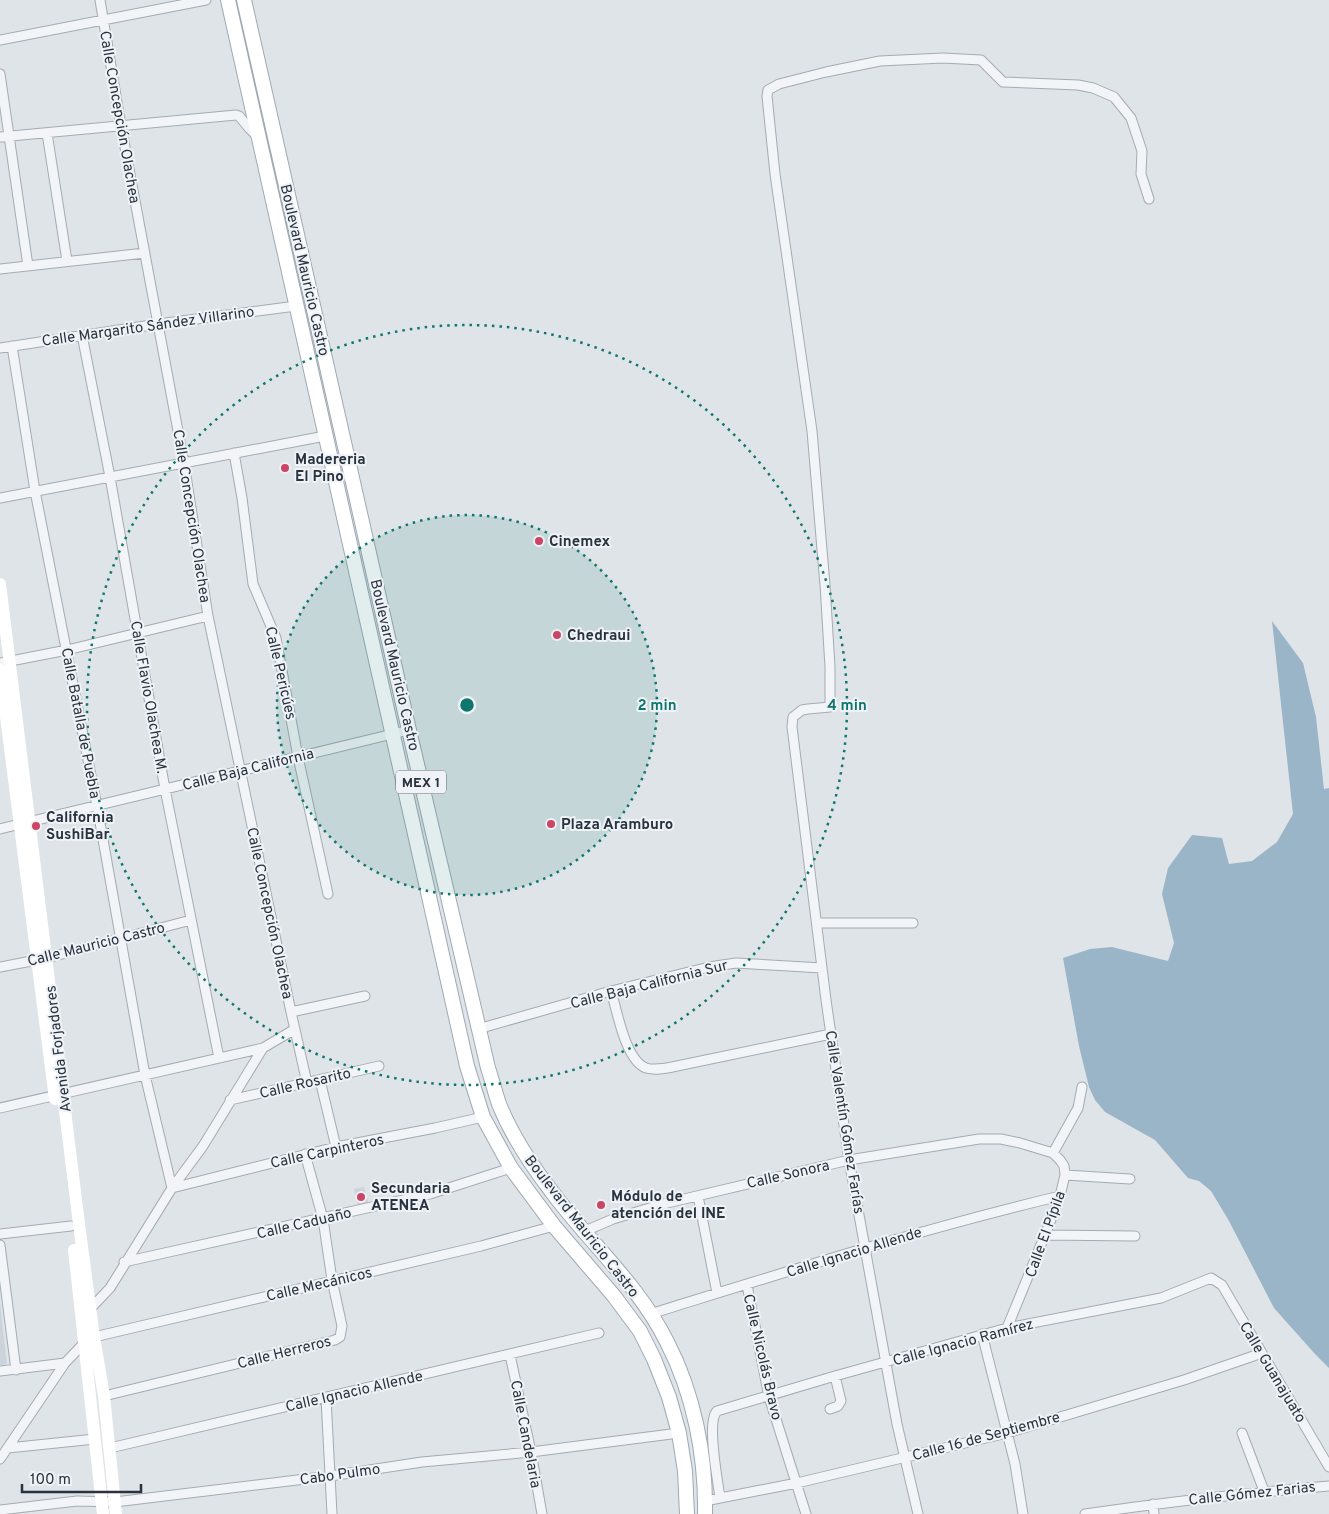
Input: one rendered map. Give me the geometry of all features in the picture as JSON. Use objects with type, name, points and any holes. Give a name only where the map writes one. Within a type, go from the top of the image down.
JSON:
[{"type":"main road","name":"Boulevard Mauricio Castro","points":[[228,0],[467,1066],[483,1117],[511,1168],[554,1226],[614,1296],[640,1331],[654,1359],[669,1397],[679,1433],[685,1471],[687,1514]]},
{"type":"main road","name":"Boulevard Mauricio Castro","points":[[244,0],[409,730],[488,1068],[500,1104],[512,1131],[526,1155],[552,1193],[612,1262],[667,1340],[689,1396],[702,1459],[705,1508]]},
{"type":"main road","name":"Avenida Forjadores","points":[[0,584],[3,665],[42,958],[71,1226],[89,1339],[104,1396],[116,1508]]},
{"type":"main road","points":[[445,967],[455,984],[471,995]]},
{"type":"main road","name":"Avenida Forjadores","points":[[58,1095],[90,1309],[89,1339],[95,1439],[102,1508]]},
{"type":"street","name":"Calle Concepción Olachea","points":[[100,0],[121,126],[184,463],[208,616],[307,1083]]},
{"type":"street","points":[[0,40],[206,0]]},
{"type":"street","name":"Calle Valentín Gómez Farías","points":[[918,1514],[885,1362],[849,1160],[822,968],[792,727],[793,717],[802,710],[830,706],[830,667],[812,431],[775,174],[768,90],[778,84],[880,61],[943,58],[981,60],[1003,82],[1094,88],[1114,97],[1131,118],[1142,151],[1141,174],[1149,200]]},
{"type":"street","points":[[0,74],[4,137],[28,266]]},
{"type":"street","points":[[4,137],[236,115],[240,116],[257,136]]},
{"type":"street","points":[[47,133],[67,262]]},
{"type":"street","points":[[0,269],[145,253]]},
{"type":"street","name":"Calle Margarito Sández Villarino","points":[[0,348],[158,324],[296,306]]},
{"type":"street","name":"Calle Flavio Olachea M.","points":[[82,335],[110,477],[165,790],[219,1058]]},
{"type":"street","name":"Calle Batalla de Puebla","points":[[12,346],[35,491],[97,806],[145,1075],[172,1188]]},
{"type":"street","points":[[0,498],[325,436]]},
{"type":"street","name":"Calle Pericúes","points":[[234,453],[253,584],[276,638],[298,757],[328,894]]},
{"type":"street","points":[[3,665],[208,616]]},
{"type":"street","name":"Calle Baja California","points":[[0,829],[409,730]]},
{"type":"street","name":"Calle Mauricio Castro","points":[[0,967],[121,939],[191,920]]},
{"type":"street","points":[[817,923],[913,923]]},
{"type":"street","name":"Calle Baja California Sur","points":[[478,1029],[611,991],[724,964],[822,968]]},
{"type":"street","points":[[611,991],[624,1038],[633,1057],[642,1066],[656,1070],[831,1034]]},
{"type":"street","points":[[291,1012],[365,996]]},
{"type":"street","points":[[0,1108],[263,1048],[295,1029]]},
{"type":"street","points":[[90,1309],[110,1288],[124,1262],[172,1188],[198,1153],[263,1048]]},
{"type":"street","name":"Calle Rosarito","points":[[230,1100],[380,1066]]},
{"type":"street","points":[[320,1080],[336,1147]]},
{"type":"street","points":[[1053,1153],[1078,1108],[1082,1087]]},
{"type":"street","name":"Calle Carpinteros","points":[[172,1188],[305,1154],[483,1117]]},
{"type":"street","name":"Calle Sonora","points":[[585,1231],[613,1219],[698,1196],[849,1160],[987,1138],[1020,1143],[1053,1153]]},
{"type":"street","name":"Calle El Pípila","points":[[1008,1328],[1060,1196],[1065,1175],[1064,1166],[1053,1153]]},
{"type":"street","name":"Calle Herreros","points":[[104,1396],[338,1338],[342,1333],[342,1326],[332,1280],[323,1219],[305,1154]]},
{"type":"street","name":"Calle Caduaño","points":[[124,1262],[430,1194],[511,1168]]},
{"type":"street","points":[[1065,1175],[1130,1179]]},
{"type":"street","points":[[698,1196],[717,1293]]},
{"type":"street","name":"Calle Ignacio Allende","points":[[650,1314],[866,1248],[1000,1210],[1060,1196]]},
{"type":"street","points":[[0,1234],[71,1226]]},
{"type":"street","name":"Calle Mecánicos","points":[[89,1339],[481,1246],[554,1226]]},
{"type":"street","points":[[1046,1235],[1135,1236]]},
{"type":"street","points":[[0,1245],[16,1370]]},
{"type":"street","name":"Calle Ignacio Ramírez","points":[[720,1498],[711,1429],[713,1415],[717,1411],[982,1334],[1145,1302],[1161,1298],[1208,1278],[1214,1279]]},
{"type":"street","name":"Calle Guanajuato","points":[[1214,1279],[1222,1285],[1329,1467]]},
{"type":"street","name":"Calle Nicolás Bravo","points":[[747,1285],[769,1396],[806,1514]]},
{"type":"street","name":"Calle Ignacio Allende","points":[[110,1448],[599,1333]]},
{"type":"street","points":[[982,1334],[1007,1433],[1023,1514]]},
{"type":"street","points":[[0,1457],[65,1363],[89,1339]]},
{"type":"street","name":"Calle 16 de Septiembre","points":[[705,1508],[720,1498],[797,1483],[1007,1433],[1184,1380],[1262,1353]]},
{"type":"street","name":"Calle Candelaria","points":[[510,1355],[542,1514]]},
{"type":"street","points":[[0,1371],[65,1363]]},
{"type":"street","points":[[830,1409],[838,1406],[841,1401],[835,1376]]},
{"type":"street","points":[[326,1398],[332,1514]]},
{"type":"street","name":"Cabo Pulmo","points":[[0,1510],[39,1510],[76,1501],[102,1508],[116,1508],[422,1462],[531,1452],[679,1433]]},
{"type":"street","points":[[1242,1433],[1264,1491]]},
{"type":"street","points":[[8,1448],[95,1439]]},
{"type":"street","name":"Calle Gómez Farias","points":[[1085,1514],[1264,1491],[1329,1486]]},
{"type":"street","points":[[1153,1504],[1154,1514]]},
{"type":"shaded area","name":"Secundaria ATENEA","points":[[364,1187],[369,1205],[358,1207],[354,1189]]},
{"type":"shaded area","points":[[0,1303],[7,1364],[0,1365]]},
{"type":"water","points":[[1272,621],[1303,663],[1316,717],[1324,789],[1329,788],[1329,1368],[1274,1308],[1229,1221],[1211,1191],[1199,1181],[1188,1178],[1155,1140],[1105,1112],[1095,1100],[1089,1087],[1079,1046],[1063,958],[1090,949],[1112,947],[1168,961],[1174,943],[1162,894],[1168,868],[1192,835],[1222,838],[1229,864],[1252,861],[1277,842],[1293,814]]},
{"type":"place","name":"Madereria El Pino","points":[[285,468]]},
{"type":"place","name":"Cinemex","points":[[539,541]]},
{"type":"place","name":"Chedraui","points":[[557,635]]},
{"type":"place","name":"Plaza Aramburo","points":[[551,824]]},
{"type":"place","name":"California SushiBar","points":[[36,826]]},
{"type":"place","name":"Secundaria ATENEA","points":[[361,1197]]},
{"type":"place","name":"Módulo de atención del INE","points":[[601,1205]]}]
